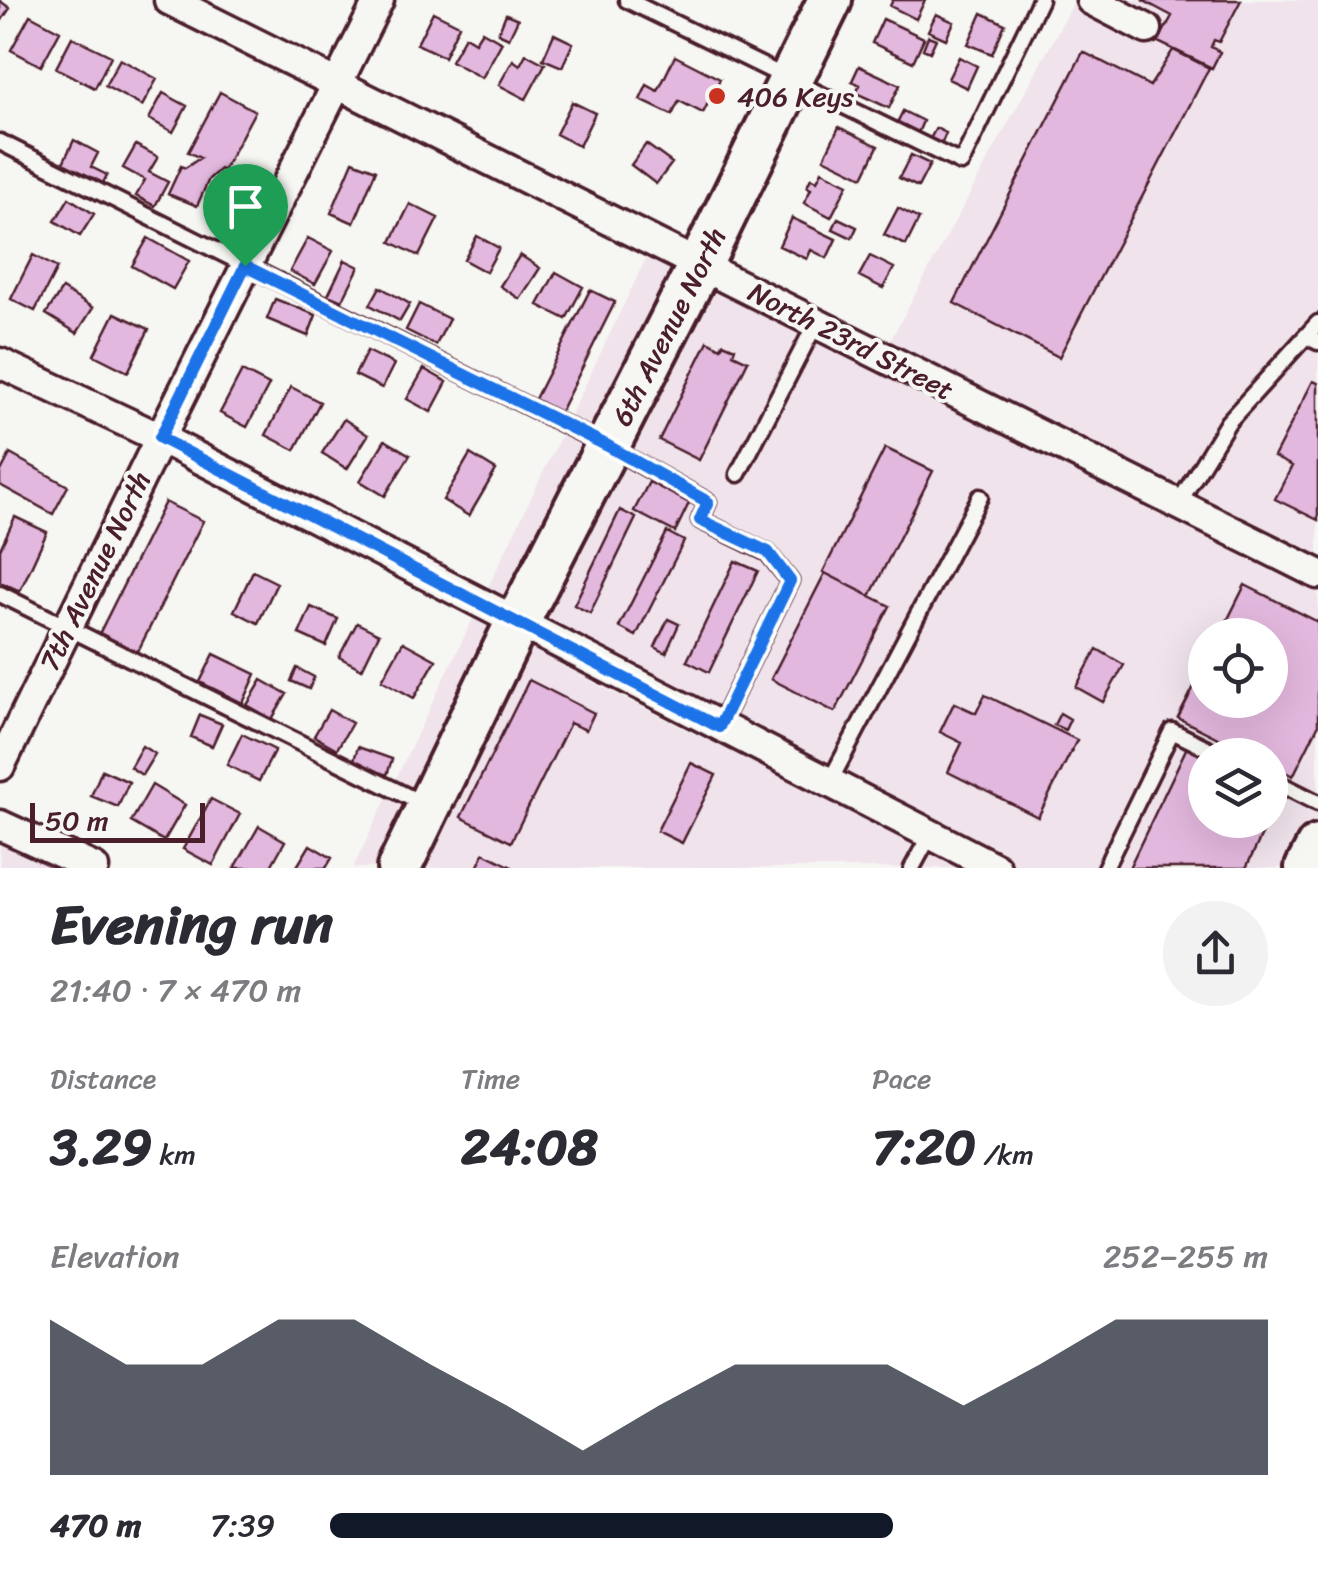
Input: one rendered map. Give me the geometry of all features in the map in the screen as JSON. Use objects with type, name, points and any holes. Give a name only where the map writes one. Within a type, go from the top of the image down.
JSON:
[{"type":"main road","name":"6th Avenue North","points":[[399,868],[830,0]]},
{"type":"main road","points":[[1308,868],[1318,847]]},
{"type":"street","name":"North 23rd Street","points":[[168,0],[1318,574]]},
{"type":"street","name":"7th Avenue North","points":[[0,766],[379,0]]},
{"type":"street","points":[[1092,0],[1147,30]]},
{"type":"street","points":[[0,363],[160,438],[996,868]]},
{"type":"street","points":[[0,825],[94,868]]},
{"type":"lane","points":[[627,0],[961,163],[1040,0]]},
{"type":"lane","points":[[0,142],[608,446],[708,502],[700,520],[768,552],[790,581],[719,727]]},
{"type":"lane","points":[[1178,504],[1228,422],[1312,339],[1318,322]]},
{"type":"lane","points":[[738,474],[816,323]]},
{"type":"lane","points":[[829,783],[980,497]]},
{"type":"lane","points":[[0,594],[429,806]]},
{"type":"lane","points":[[1105,868],[1172,731],[1188,739]]},
{"type":"lane","points":[[1288,788],[1318,802]]},
{"type":"lane","points":[[912,868],[930,835]]},
{"type":"shaded area","points":[[1075,0],[1318,0],[1318,868],[983,868],[569,671],[965,868],[353,868],[654,242],[882,356]]},
{"type":"shaded area","points":[[0,826],[81,868],[0,868]]},
{"type":"building","points":[[893,0],[925,0],[916,19],[890,6]]},
{"type":"building","points":[[1142,0],[1241,0],[1219,42],[1214,40],[1211,47],[1220,52],[1212,68],[1158,42],[1172,16]]},
{"type":"building","points":[[0,1],[10,8],[0,23]]},
{"type":"building","points":[[433,12],[459,25],[444,57],[417,44]]},
{"type":"building","points":[[982,13],[1005,24],[992,54],[968,44]]},
{"type":"building","points":[[506,14],[518,19],[509,38],[498,33]]},
{"type":"building","points":[[936,14],[954,22],[946,39],[928,31]]},
{"type":"building","points":[[30,15],[60,31],[41,66],[11,50]]},
{"type":"building","points":[[883,19],[924,38],[913,62],[872,43]]},
{"type":"building","points":[[482,31],[502,42],[482,78],[451,61],[465,36],[475,42]]},
{"type":"building","points":[[554,34],[573,43],[562,67],[543,59]]},
{"type":"building","points":[[928,36],[936,39],[930,52],[923,49]]},
{"type":"building","points":[[72,37],[111,56],[95,88],[56,68]]},
{"type":"building","points":[[1173,50],[1209,68],[1059,357],[954,303],[1083,52],[1150,86]]},
{"type":"building","points":[[526,54],[545,64],[526,99],[499,85],[513,60],[520,65]]},
{"type":"building","points":[[675,56],[720,79],[703,113],[679,101],[672,115],[640,100],[647,85],[658,91]]},
{"type":"building","points":[[959,57],[977,66],[967,88],[948,79]]},
{"type":"building","points":[[120,59],[157,79],[142,106],[105,86]]},
{"type":"building","points":[[859,66],[900,85],[889,108],[856,93],[860,85],[852,81]]},
{"type":"building","points":[[220,92],[255,111],[223,171],[220,169],[209,179],[197,206],[168,194],[181,166],[185,168],[200,158],[188,152]]},
{"type":"building","points":[[163,93],[187,106],[173,132],[149,119]]},
{"type":"building","points":[[572,102],[595,113],[579,146],[556,134]]},
{"type":"building","points":[[903,111],[923,121],[918,133],[897,123]]},
{"type":"building","points":[[839,127],[878,146],[863,177],[824,158]]},
{"type":"building","points":[[936,128],[946,133],[941,145],[930,139]]},
{"type":"building","points":[[74,140],[98,153],[91,167],[107,175],[103,183],[63,163]]},
{"type":"building","points":[[646,144],[672,163],[656,184],[631,165]]},
{"type":"building","points":[[136,145],[158,157],[149,172],[168,182],[155,206],[136,196],[145,180],[123,168]]},
{"type":"building","points":[[911,155],[930,164],[918,187],[899,178]]},
{"type":"building","points":[[353,161],[376,170],[354,223],[331,213]]},
{"type":"building","points":[[822,171],[848,184],[831,217],[804,203],[811,178],[817,181]]},
{"type":"building","points":[[69,198],[94,214],[80,236],[55,221]]},
{"type":"building","points":[[410,204],[438,218],[419,256],[391,242]]},
{"type":"building","points":[[898,208],[919,219],[906,245],[884,235]]},
{"type":"building","points":[[792,218],[836,239],[827,258],[811,250],[807,259],[779,246]]},
{"type":"building","points":[[838,218],[857,227],[852,238],[833,229]]},
{"type":"building","points":[[477,236],[499,248],[486,272],[464,260]]},
{"type":"building","points":[[148,238],[189,261],[173,289],[132,266]]},
{"type":"building","points":[[308,238],[333,251],[315,284],[290,271]]},
{"type":"building","points":[[33,255],[57,268],[35,311],[11,299]]},
{"type":"building","points":[[520,255],[540,268],[520,299],[500,286]]},
{"type":"building","points":[[870,256],[894,268],[883,288],[859,276]]},
{"type":"building","points":[[345,260],[359,267],[342,301],[328,295]]},
{"type":"building","points":[[556,272],[583,287],[566,319],[538,305]]},
{"type":"building","points":[[380,287],[410,304],[400,321],[370,305]]},
{"type":"building","points":[[62,289],[93,308],[77,333],[46,314]]},
{"type":"building","points":[[590,290],[615,302],[560,412],[535,399]]},
{"type":"building","points":[[275,299],[316,315],[308,336],[267,319]]},
{"type":"building","points":[[419,304],[449,319],[436,345],[406,330]]},
{"type":"building","points":[[115,313],[149,329],[128,372],[94,355]]},
{"type":"building","points":[[708,341],[721,348],[723,343],[735,348],[733,354],[748,361],[699,460],[659,440]]},
{"type":"building","points":[[367,351],[394,364],[382,388],[355,375]]},
{"type":"building","points":[[424,369],[447,382],[431,412],[407,399]]},
{"type":"building","points":[[242,371],[269,385],[247,427],[220,413]]},
{"type":"building","points":[[1313,381],[1318,383],[1318,520],[1275,499],[1292,466],[1274,457]]},
{"type":"building","points":[[291,387],[320,402],[295,450],[266,435]]},
{"type":"building","points":[[344,419],[368,435],[347,469],[322,453]]},
{"type":"building","points":[[385,440],[410,455],[385,496],[360,481]]},
{"type":"building","points":[[885,448],[933,471],[870,596],[823,572]]},
{"type":"building","points":[[10,454],[68,486],[53,514],[0,485],[0,473]]},
{"type":"building","points":[[470,454],[496,470],[469,516],[443,500]]},
{"type":"building","points":[[649,482],[689,503],[675,532],[634,511]]},
{"type":"building","points":[[165,502],[203,521],[136,655],[98,636]]},
{"type":"building","points":[[620,510],[636,518],[590,613],[574,605]]},
{"type":"building","points":[[15,517],[47,532],[20,591],[0,582],[0,549]]},
{"type":"building","points":[[667,532],[684,541],[636,636],[619,627]]},
{"type":"building","points":[[735,561],[758,571],[709,672],[687,661]]},
{"type":"building","points":[[253,571],[277,583],[258,623],[234,611]]},
{"type":"building","points":[[825,573],[890,606],[835,712],[771,679]]},
{"type":"building","points":[[1245,585],[1318,622],[1318,726],[1293,776],[1288,773],[1288,738],[1218,738],[1178,718],[1188,698],[1188,718],[1288,718],[1288,618],[1228,618]]},
{"type":"building","points":[[311,607],[338,619],[326,646],[299,634]]},
{"type":"building","points":[[668,619],[679,624],[666,653],[655,647]]},
{"type":"building","points":[[357,623],[379,634],[362,669],[339,657]]},
{"type":"building","points":[[403,642],[436,660],[414,698],[382,680]]},
{"type":"building","points":[[1097,649],[1124,665],[1103,702],[1076,687]]},
{"type":"building","points":[[214,654],[256,674],[243,703],[200,682]]},
{"type":"building","points":[[297,668],[314,677],[309,689],[291,681]]},
{"type":"building","points":[[262,680],[287,694],[272,719],[247,705]]},
{"type":"building","points":[[529,680],[594,713],[586,730],[570,723],[511,842],[461,817]]},
{"type":"building","points":[[985,695],[1077,740],[1038,817],[948,772],[962,743],[940,732],[954,703],[976,713]]},
{"type":"building","points":[[329,710],[352,723],[337,749],[314,736]]},
{"type":"building","points":[[1060,713],[1070,719],[1065,730],[1054,725]]},
{"type":"building","points":[[200,715],[222,724],[212,746],[191,737]]},
{"type":"building","points":[[242,734],[275,750],[259,781],[227,765]]},
{"type":"building","points":[[142,746],[155,754],[142,775],[130,767]]},
{"type":"building","points":[[358,747],[392,759],[387,775],[353,763]]},
{"type":"building","points":[[1187,747],[1188,838],[1260,838],[1246,868],[1129,868]]},
{"type":"building","points":[[691,763],[716,775],[682,843],[657,831]]},
{"type":"building","points":[[102,770],[129,782],[118,807],[91,796]]},
{"type":"building","points":[[152,785],[185,805],[164,841],[131,822]]},
{"type":"building","points":[[211,799],[240,814],[213,865],[183,849]]},
{"type":"building","points":[[259,826],[285,841],[270,868],[235,868]]},
{"type":"building","points":[[310,845],[332,858],[326,868],[296,868]]},
{"type":"building","points":[[484,853],[514,868],[477,868]]},
{"type":"place","name":"406 Keys","points":[[717,96]]},
{"type":"route","points":[[245,266],[608,446],[708,502],[700,520],[768,552],[790,581],[719,727],[160,438],[245,266]]}]
